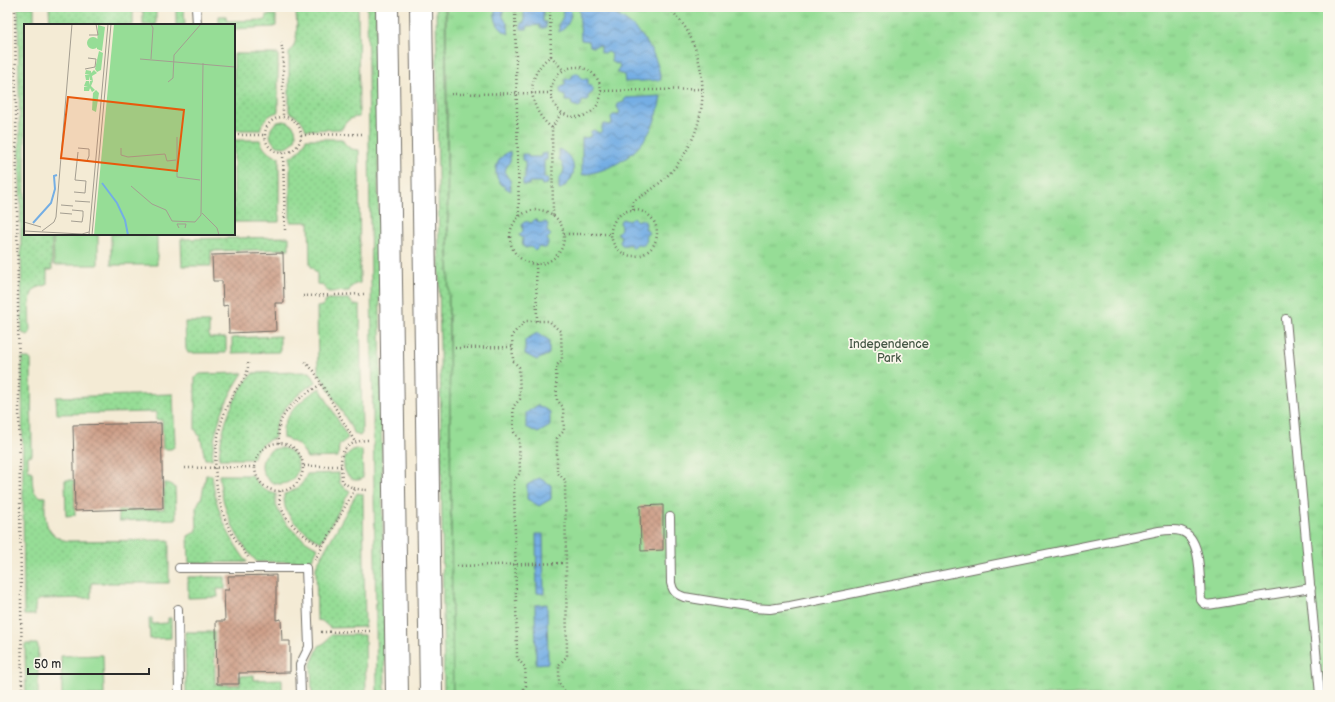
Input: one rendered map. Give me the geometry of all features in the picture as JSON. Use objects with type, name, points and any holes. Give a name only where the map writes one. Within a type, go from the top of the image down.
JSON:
[{"type":"main road","points":[[387,7],[397,695]]},
{"type":"main road","points":[[421,7],[431,695]]},
{"type":"lane","points":[[196,7],[197,24]]},
{"type":"lane","points":[[1286,319],[1320,695]]},
{"type":"lane","points":[[670,517],[671,583],[673,590],[677,595],[752,608],[770,609],[790,606],[1159,531],[1173,530],[1182,532],[1189,536],[1195,545],[1201,600],[1203,603],[1208,605],[1311,588]]},
{"type":"lane","points":[[179,568],[306,568],[308,647],[300,666],[301,695]]},
{"type":"lane","points":[[178,609],[179,695]]},
{"type":"path","points":[[15,7],[22,695]]},
{"type":"path","points":[[515,7],[519,217]]},
{"type":"path","points":[[550,7],[551,56],[564,71]]},
{"type":"path","points":[[633,210],[633,200],[651,191],[664,181],[684,156],[698,126],[701,111],[703,88],[695,48],[680,20],[669,7]]},
{"type":"path","points":[[281,42],[283,53],[283,117]]},
{"type":"path","points":[[551,56],[542,62],[536,71],[533,81],[532,94],[538,114],[552,128]]},
{"type":"path","points":[[575,67],[590,71],[596,76],[601,91],[597,106],[585,115],[577,117],[569,116],[556,107],[552,100],[551,94],[552,85],[555,78],[567,68],[575,67]]},
{"type":"path","points":[[601,91],[703,88]]},
{"type":"path","points":[[451,94],[551,94]]},
{"type":"path","points":[[554,216],[552,128],[562,112]]},
{"type":"path","points":[[283,117],[290,118],[296,122],[300,128],[301,135],[300,142],[296,148],[290,152],[283,153],[276,152],[271,148],[265,135],[271,122],[283,117]]},
{"type":"path","points":[[301,135],[364,134]]},
{"type":"path","points":[[235,135],[265,135]]},
{"type":"path","points":[[283,153],[285,230]]},
{"type":"path","points":[[536,210],[545,211],[554,216],[564,234],[559,253],[545,263],[536,264],[527,262],[519,257],[513,250],[510,241],[510,232],[513,224],[519,217],[527,212],[536,210]]},
{"type":"path","points":[[633,210],[645,212],[652,217],[656,223],[658,231],[654,246],[649,252],[642,256],[635,257],[627,256],[620,252],[611,240],[611,234],[612,224],[616,218],[622,213],[633,210]]},
{"type":"path","points":[[564,234],[611,234]]},
{"type":"path","points":[[536,264],[537,321]]},
{"type":"path","points":[[302,296],[366,294]]},
{"type":"path","points":[[518,695],[526,686],[525,667],[517,658],[518,564],[514,480],[520,473],[519,439],[514,432],[513,407],[520,399],[519,367],[513,361],[512,335],[525,321],[549,321],[561,332],[562,360],[556,366],[556,387],[557,400],[563,407],[564,431],[557,438],[557,472],[565,480],[567,656],[559,665],[559,683],[566,695]]},
{"type":"path","points":[[454,348],[512,347]]},
{"type":"path","points":[[305,362],[314,371],[355,442]]},
{"type":"path","points":[[248,363],[248,372],[235,391],[224,416],[216,448],[215,467],[216,488],[221,508],[228,526],[252,562],[252,568]]},
{"type":"path","points":[[279,442],[279,426],[286,414],[301,397],[322,384]]},
{"type":"path","points":[[368,440],[355,442],[344,448],[341,453],[342,481],[346,485],[355,489],[369,490]]},
{"type":"path","points":[[279,442],[293,447],[299,452],[304,466],[299,480],[294,486],[280,491],[272,490],[265,486],[256,474],[255,467],[256,460],[260,453],[265,448],[279,442]]},
{"type":"path","points":[[304,466],[342,466]]},
{"type":"path","points":[[185,468],[255,467]]},
{"type":"path","points":[[306,568],[312,564],[355,489]]},
{"type":"path","points":[[280,491],[280,506],[285,514],[303,535],[322,546]]},
{"type":"path","points":[[457,566],[565,563]]},
{"type":"path","points":[[308,632],[370,631]]},
{"type":"green space","points":[[18,7],[34,7],[34,24],[24,24],[24,235],[52,235],[52,270],[47,270],[47,285],[36,288],[32,292],[30,303],[30,333],[28,335],[22,333]]},
{"type":"green space","points":[[49,7],[156,7],[156,24],[143,24],[143,11],[133,11],[133,24],[50,24]]},
{"type":"green space","points":[[176,7],[184,7],[185,24],[176,24]]},
{"type":"green space","points":[[296,7],[358,7],[359,117],[349,120],[342,129],[306,130],[300,119],[289,112],[289,53],[295,43],[296,37]]},
{"type":"green space","points":[[367,7],[376,7],[385,695],[377,695]]},
{"type":"green space","points":[[436,7],[445,7],[453,695],[444,695]]},
{"type":"green space","name":"Independence Park","points":[[446,7],[1328,7],[1328,695],[453,695]]},
{"type":"green space","points":[[266,15],[276,15],[276,26],[235,29],[235,24],[220,24],[219,16],[226,16],[227,21],[266,20]]},
{"type":"green space","points":[[235,54],[278,54],[278,112],[266,118],[260,130],[235,130]]},
{"type":"green space","points":[[283,121],[292,125],[296,134],[292,143],[283,147],[274,143],[270,134],[274,125]]},
{"type":"green space","points":[[306,139],[342,139],[349,148],[359,150],[360,283],[353,286],[349,291],[328,292],[322,285],[317,284],[317,274],[310,265],[309,222],[290,222],[290,157],[300,150]]},
{"type":"green space","points":[[235,140],[260,140],[267,151],[272,155],[279,157],[279,222],[235,222]]},
{"type":"green space","points":[[53,235],[98,235],[98,265],[54,265]]},
{"type":"green space","points":[[111,235],[157,235],[157,265],[111,265]]},
{"type":"green space","points":[[289,237],[289,249],[211,251],[211,266],[182,266],[181,239]]},
{"type":"green space","points":[[328,299],[349,299],[354,304],[360,306],[362,433],[360,436],[355,434],[318,371],[317,307],[322,306]]},
{"type":"green space","points":[[185,322],[209,322],[209,338],[226,338],[226,353],[188,353],[186,349]]},
{"type":"green space","points":[[280,336],[280,352],[232,353],[232,338]]},
{"type":"green space","points":[[22,358],[29,358],[31,360],[32,455],[28,456],[28,471],[32,471],[33,488],[35,492],[40,496],[45,497],[46,519],[50,530],[60,539],[68,541],[169,540],[169,583],[91,583],[91,598],[42,599],[36,603],[35,615],[24,615]]},
{"type":"green space","points":[[310,372],[316,382],[298,395],[282,412],[275,427],[275,438],[261,445],[252,459],[219,459],[222,436],[229,413],[239,392],[253,373]]},
{"type":"green space","points":[[243,373],[226,403],[218,424],[212,459],[205,459],[201,439],[195,429],[195,378],[200,374]]},
{"type":"green space","points":[[320,388],[348,438],[339,445],[338,457],[307,458],[303,450],[298,445],[283,438],[283,427],[286,419],[304,399]]},
{"type":"green space","points":[[173,394],[175,444],[171,449],[163,449],[162,420],[156,420],[156,412],[57,414],[56,397]]},
{"type":"green space","points":[[284,448],[293,453],[297,459],[297,473],[293,479],[284,484],[276,484],[267,479],[263,473],[262,462],[267,453],[273,449]]},
{"type":"green space","points":[[355,449],[362,450],[363,478],[358,480],[348,476],[344,465],[348,454]]},
{"type":"green space","points":[[339,473],[339,480],[341,484],[350,491],[321,542],[300,528],[287,513],[284,502],[284,494],[298,487],[307,474]]},
{"type":"green space","points":[[206,475],[212,475],[216,499],[223,521],[247,562],[189,563],[188,536],[197,531],[196,508],[202,496]]},
{"type":"green space","points":[[219,475],[252,475],[262,488],[276,494],[276,506],[288,526],[306,541],[318,548],[311,561],[257,562],[242,543],[230,522],[223,499]]},
{"type":"green space","points":[[65,480],[74,480],[75,515],[66,516]]},
{"type":"green space","points":[[164,483],[170,484],[175,488],[176,519],[119,521],[118,511],[164,509]]},
{"type":"green space","points":[[357,493],[363,494],[365,627],[330,628],[322,621],[317,620],[316,566]]},
{"type":"green space","points":[[188,577],[225,577],[225,589],[217,589],[218,597],[188,598]]},
{"type":"green space","points":[[149,618],[152,618],[152,624],[168,623],[168,618],[171,618],[171,638],[150,639]]},
{"type":"green space","points":[[185,632],[214,632],[215,685],[240,685],[240,676],[254,675],[254,680],[282,679],[282,691],[186,693]]},
{"type":"green space","points":[[330,635],[365,635],[366,695],[312,695],[311,664],[319,646],[326,642]]},
{"type":"green space","points":[[25,644],[37,644],[38,646],[38,695],[26,695]]},
{"type":"green space","points":[[103,655],[104,695],[62,695],[61,656]]},
{"type":"water","points":[[496,7],[505,7],[503,16],[508,26],[509,34],[501,29],[497,23],[495,16]]},
{"type":"water","points":[[524,7],[543,7],[543,22],[546,22],[546,28],[540,28],[540,25],[528,26],[527,29],[521,29],[521,23],[524,23]]},
{"type":"water","points":[[562,7],[570,7],[571,14],[567,25],[559,32],[559,23],[563,16]]},
{"type":"water","points":[[579,7],[600,7],[613,13],[633,26],[652,51],[661,80],[625,82],[624,75],[618,73],[617,71],[620,66],[618,63],[616,64],[611,61],[612,55],[609,52],[601,52],[601,46],[598,45],[593,47],[590,46],[589,41],[581,40]]},
{"type":"water","points":[[575,73],[578,73],[582,79],[588,79],[588,84],[593,88],[593,92],[588,96],[588,101],[582,101],[579,107],[572,105],[571,101],[566,101],[565,96],[560,90],[560,88],[565,85],[565,79],[571,79]]},
{"type":"water","points":[[661,96],[658,112],[652,126],[645,139],[636,150],[625,159],[612,166],[582,175],[582,138],[590,137],[591,131],[594,130],[599,133],[602,131],[602,125],[610,125],[612,123],[611,117],[613,115],[618,115],[620,112],[617,107],[618,104],[624,102],[625,98]]},
{"type":"water","points":[[559,149],[566,153],[570,158],[574,170],[570,181],[559,190],[559,179],[564,169],[559,160]]},
{"type":"water","points":[[510,151],[510,160],[505,172],[510,180],[511,191],[504,187],[500,182],[496,171],[499,160]]},
{"type":"water","points":[[547,153],[547,160],[544,160],[544,178],[548,178],[548,184],[542,185],[541,182],[529,182],[529,185],[523,185],[523,179],[525,179],[525,161],[522,160],[522,154],[528,154],[528,157],[541,157],[541,154]]},
{"type":"water","points":[[633,217],[637,221],[643,220],[645,222],[645,228],[649,233],[645,236],[647,239],[644,245],[637,244],[633,248],[629,244],[621,244],[621,236],[617,233],[621,229],[620,222],[622,219],[629,221]]},
{"type":"water","points":[[535,219],[539,223],[546,222],[548,224],[547,231],[551,235],[547,239],[549,242],[546,248],[539,247],[535,251],[531,247],[525,248],[523,246],[523,239],[519,235],[523,231],[522,224],[524,222],[531,223]]},
{"type":"water","points":[[537,333],[549,340],[549,354],[537,360],[525,354],[525,340]]},
{"type":"water","points":[[538,405],[550,412],[550,426],[538,433],[526,427],[526,413]]},
{"type":"water","points":[[539,478],[551,485],[551,499],[539,506],[527,499],[527,485]]},
{"type":"water","points":[[536,534],[543,534],[544,594],[537,593]]},
{"type":"water","points":[[547,604],[548,663],[536,664],[535,605]]},
{"type":"building","points":[[283,253],[284,303],[275,303],[276,331],[229,333],[228,305],[223,306],[222,281],[213,281],[212,255]]},
{"type":"building","points":[[161,423],[163,508],[75,511],[73,425]]},
{"type":"building","points":[[663,505],[663,550],[641,551],[640,506]]},
{"type":"building","points":[[276,575],[276,620],[281,619],[282,641],[290,641],[290,672],[239,673],[239,684],[217,684],[216,621],[225,621],[224,590],[229,590],[228,576]]}]
